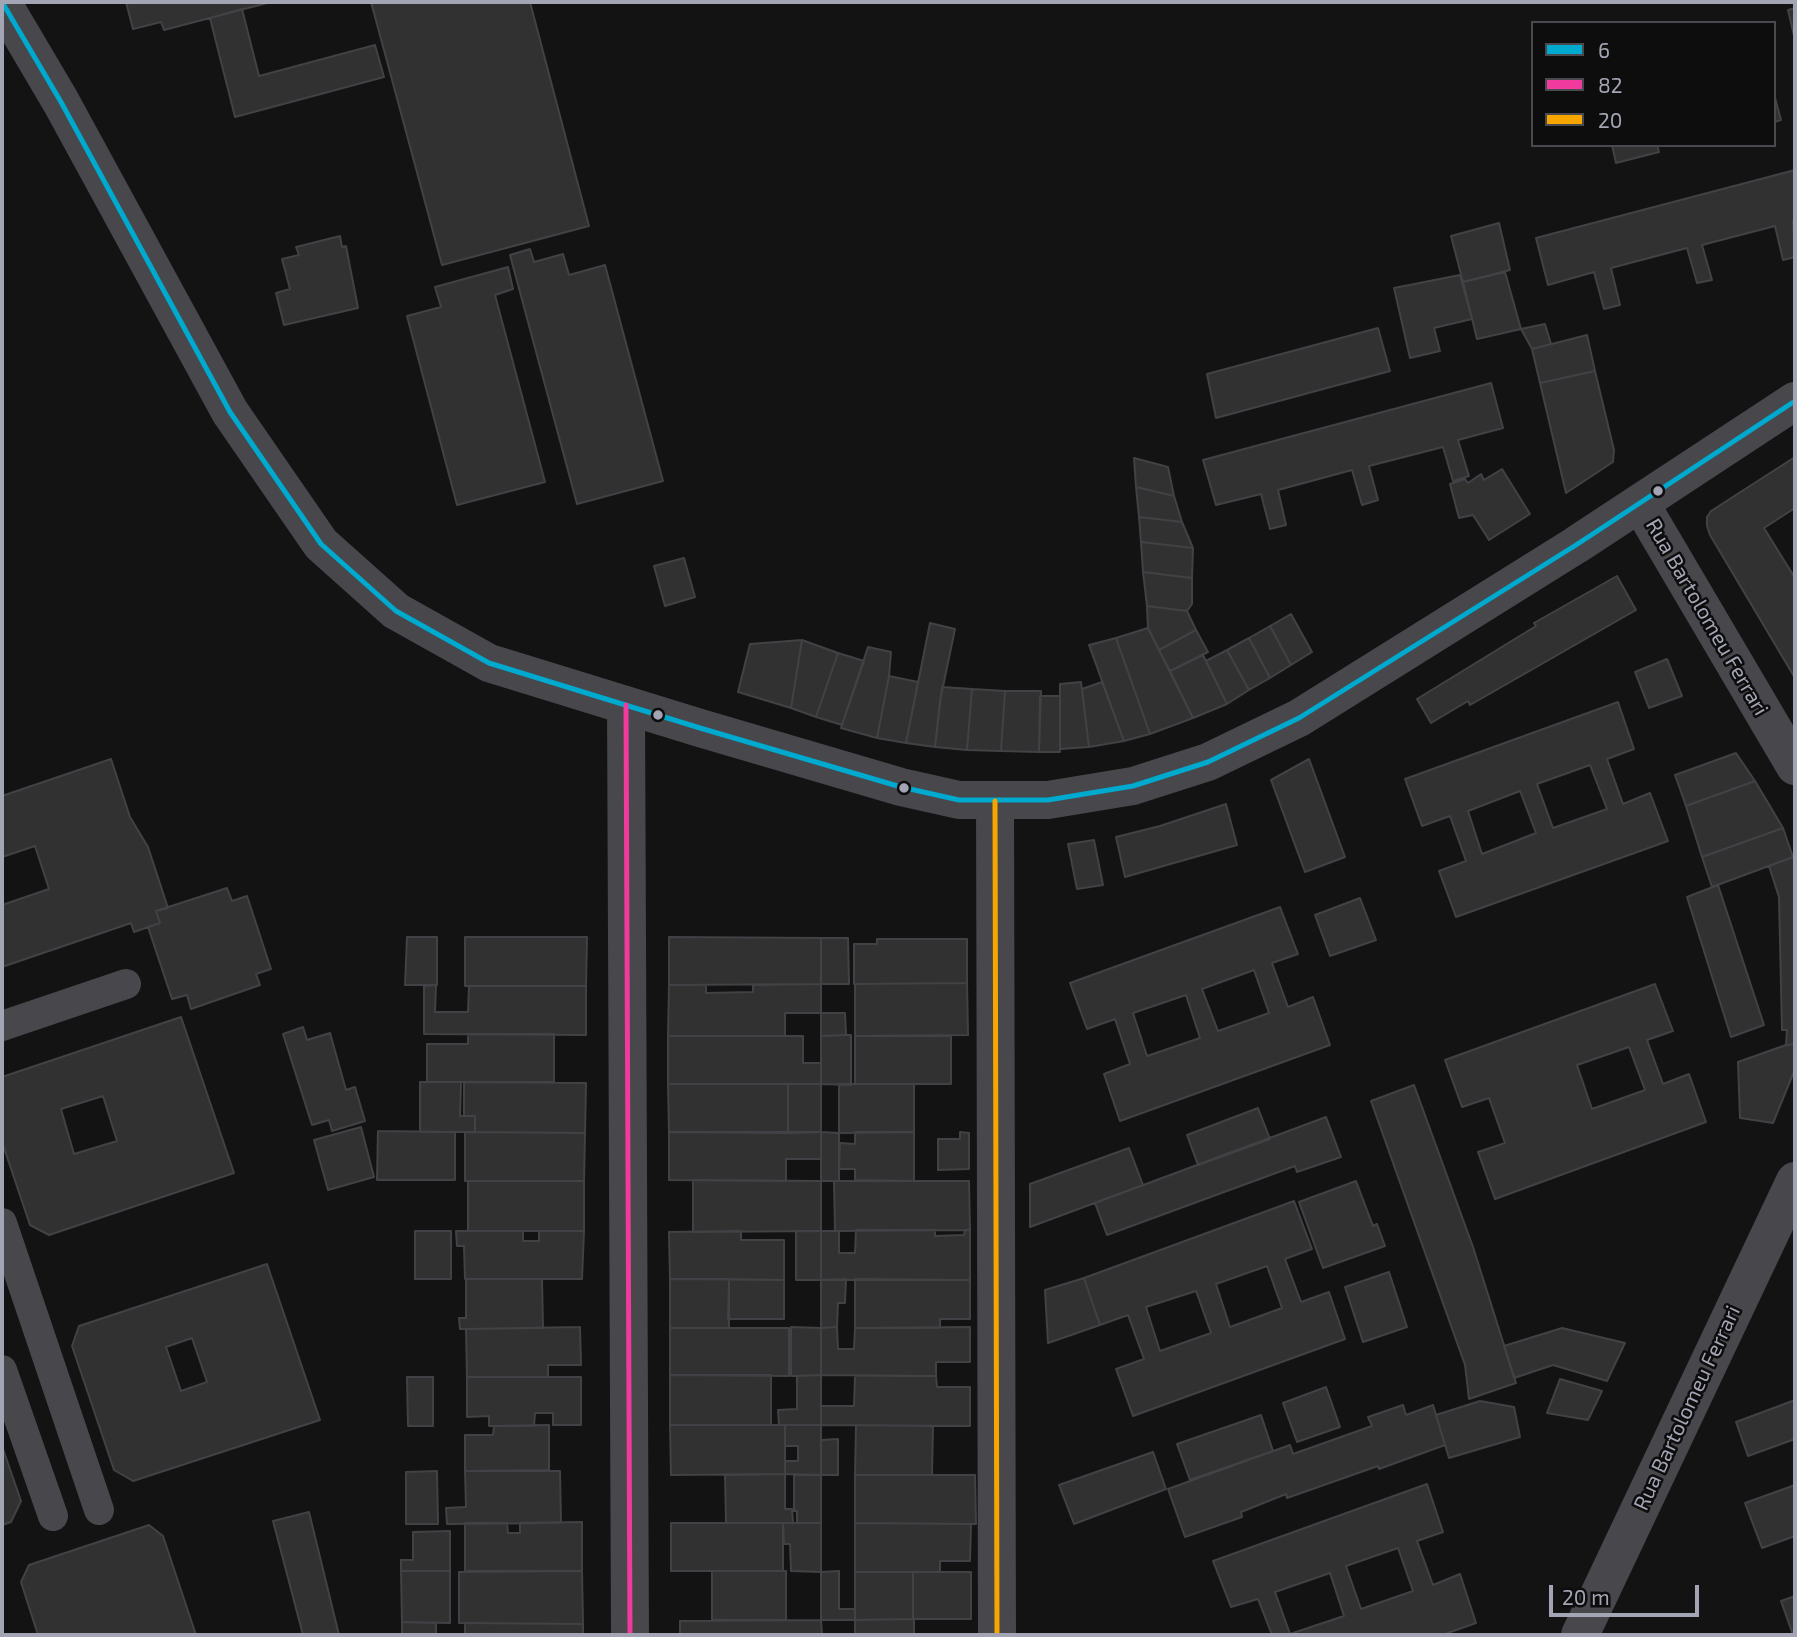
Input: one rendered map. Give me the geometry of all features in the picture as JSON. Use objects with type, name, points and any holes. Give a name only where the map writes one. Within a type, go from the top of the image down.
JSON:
[{"type":"street","points":[[2,2],[61,102],[230,412],[321,544],[396,611],[489,663],[901,787],[959,800],[1048,800],[1133,786],[1208,762],[1299,718],[1640,503],[1795,401]]},
{"type":"street","name":"Rua Bartolomeu Ferrari","points":[[1640,503],[1795,766]]},
{"type":"street","points":[[626,705],[630,1635]]},
{"type":"street","points":[[995,801],[997,1635]]},
{"type":"street","name":"Rua Bartolomeu Ferrari","points":[[1580,1635],[1795,1181]]},
{"type":"lane","points":[[2,1026],[126,984]]},
{"type":"lane","points":[[2,1223],[14,1298],[99,1510]]},
{"type":"lane","points":[[2,1370],[53,1516]]},
{"type":"building","points":[[126,2],[271,2],[164,30],[161,22],[133,29]]},
{"type":"building","points":[[371,2],[530,2],[589,226],[442,265]]},
{"type":"building","points":[[1795,8],[1795,40],[1788,10]]},
{"type":"building","points":[[242,9],[259,76],[375,45],[384,77],[235,117],[210,18]]},
{"type":"building","points":[[1776,101],[1781,120],[1776,121]]},
{"type":"building","points":[[1612,147],[1658,147],[1659,152],[1616,163]]},
{"type":"building","points":[[1795,170],[1795,257],[1783,260],[1775,226],[1702,245],[1712,280],[1697,283],[1687,248],[1611,268],[1620,305],[1604,309],[1594,272],[1548,285],[1536,238]]},
{"type":"building","points":[[1499,223],[1510,270],[1463,282],[1451,236]]},
{"type":"building","points":[[340,236],[342,247],[346,246],[358,308],[284,325],[276,293],[290,289],[282,259],[299,255],[296,247]]},
{"type":"building","points":[[530,249],[534,262],[563,254],[569,275],[605,265],[663,481],[577,504],[510,255]]},
{"type":"building","points":[[508,267],[513,289],[495,295],[545,482],[457,505],[407,316],[441,307],[435,287]]},
{"type":"building","points":[[1505,272],[1521,329],[1477,339],[1463,282]]},
{"type":"building","points":[[1460,275],[1472,319],[1434,328],[1440,351],[1410,358],[1394,288]]},
{"type":"building","points":[[1545,324],[1551,344],[1532,349],[1521,329]]},
{"type":"building","points":[[1378,328],[1390,371],[1216,418],[1207,374]]},
{"type":"building","points":[[1587,335],[1595,371],[1540,383],[1532,349]]},
{"type":"building","points":[[1595,371],[1614,450],[1613,462],[1566,493],[1540,383]]},
{"type":"building","points":[[1491,383],[1503,428],[1458,440],[1469,476],[1453,481],[1443,447],[1369,466],[1378,500],[1362,505],[1352,470],[1278,490],[1286,525],[1270,529],[1261,494],[1216,505],[1203,460]]},
{"type":"building","points":[[1795,457],[1795,508],[1764,528],[1795,578],[1795,678],[1710,535],[1707,517],[1711,511]]},
{"type":"building","points":[[1134,458],[1168,467],[1174,496],[1136,487]]},
{"type":"building","points":[[1502,469],[1530,514],[1489,540],[1473,515],[1459,518],[1450,484],[1465,479],[1468,483],[1481,474],[1484,480]]},
{"type":"building","points":[[1136,487],[1174,496],[1182,522],[1139,517]]},
{"type":"building","points":[[1139,517],[1182,522],[1193,548],[1141,542]]},
{"type":"building","points":[[1141,542],[1193,548],[1192,578],[1143,572]]},
{"type":"building","points":[[684,558],[695,597],[665,606],[654,566]]},
{"type":"building","points":[[1143,572],[1192,578],[1192,604],[1187,611],[1147,606]]},
{"type":"building","points":[[1617,576],[1636,610],[1470,705],[1468,701],[1431,723],[1417,699],[1536,626],[1534,623]]},
{"type":"building","points":[[1147,606],[1187,611],[1196,630],[1159,650],[1148,628]]},
{"type":"building","points":[[1291,614],[1312,652],[1291,665],[1270,626]]},
{"type":"building","points":[[930,623],[955,629],[940,701],[935,747],[906,743]]},
{"type":"building","points":[[1270,626],[1291,665],[1270,678],[1249,638]]},
{"type":"building","points":[[1148,628],[1193,718],[1150,734],[1116,638]]},
{"type":"building","points":[[1196,630],[1208,652],[1170,671],[1159,650]]},
{"type":"building","points":[[1116,638],[1150,734],[1124,741],[1089,645]]},
{"type":"building","points":[[1249,638],[1270,678],[1249,690],[1227,650]]},
{"type":"building","points":[[802,640],[838,653],[816,717],[791,708]]},
{"type":"building","points":[[802,640],[791,708],[738,692],[750,644]]},
{"type":"building","points":[[868,647],[891,652],[877,738],[841,728]]},
{"type":"building","points":[[1227,650],[1249,690],[1227,704],[1206,661]]},
{"type":"building","points":[[838,653],[864,661],[842,725],[816,717]]},
{"type":"building","points":[[1203,655],[1227,704],[1193,718],[1170,671]]},
{"type":"building","points":[[1667,659],[1682,696],[1649,708],[1635,672]]},
{"type":"building","points":[[889,676],[918,682],[906,743],[877,738]]},
{"type":"building","points":[[1081,682],[1089,747],[1060,749],[1060,684]]},
{"type":"building","points":[[1102,682],[1124,741],[1089,747],[1082,689]]},
{"type":"building","points":[[942,687],[972,689],[967,750],[935,747]]},
{"type":"building","points":[[972,689],[1005,691],[1001,751],[967,750]]},
{"type":"building","points":[[1005,691],[1041,691],[1039,752],[1001,751]]},
{"type":"building","points":[[1040,696],[1060,696],[1060,752],[1039,752]]},
{"type":"building","points":[[1618,702],[1634,749],[1607,759],[1623,804],[1650,793],[1668,841],[1456,917],[1439,871],[1466,861],[1450,816],[1422,826],[1405,779]],"holes":[[[1590,765],[1607,809],[1553,828],[1537,784]],[[1520,791],[1536,833],[1482,854],[1468,811]]]},
{"type":"building","points":[[1736,753],[1755,781],[1686,806],[1675,775]]},
{"type":"building","points":[[111,759],[130,817],[148,847],[168,908],[156,911],[160,923],[134,932],[131,923],[2,967],[2,905],[49,889],[35,846],[2,857],[2,796]]},
{"type":"building","points":[[1309,759],[1345,857],[1305,872],[1271,780]]},
{"type":"building","points":[[1755,781],[1783,828],[1702,857],[1686,806]]},
{"type":"building","points":[[1226,804],[1237,845],[1125,877],[1116,837],[1160,826]]},
{"type":"building","points":[[1783,828],[1793,857],[1712,887],[1702,857]]},
{"type":"building","points":[[1094,840],[1103,885],[1077,889],[1068,844]]},
{"type":"building","points":[[1793,857],[1795,1044],[1786,1045],[1787,1030],[1782,1030],[1779,897],[1769,866]]},
{"type":"building","points":[[1718,885],[1764,1025],[1731,1037],[1687,897]]},
{"type":"building","points":[[227,888],[232,901],[247,896],[271,969],[256,974],[260,985],[191,1009],[187,995],[172,999],[148,927],[160,923],[156,911]]},
{"type":"building","points":[[1360,898],[1376,940],[1330,956],[1315,915]]},
{"type":"building","points":[[1280,907],[1298,954],[1272,963],[1288,1007],[1313,997],[1330,1045],[1120,1121],[1104,1074],[1130,1064],[1115,1019],[1087,1029],[1070,983]],"holes":[[[1254,970],[1269,1013],[1218,1031],[1202,989]],[[1186,995],[1200,1038],[1147,1056],[1133,1013]]]},
{"type":"building","points":[[407,937],[437,937],[437,985],[405,985]]},
{"type":"building","points":[[465,937],[587,937],[586,986],[465,986]]},
{"type":"building","points":[[669,937],[821,938],[821,984],[669,985]]},
{"type":"building","points":[[821,938],[848,938],[849,984],[821,984]]},
{"type":"building","points":[[877,939],[967,939],[967,983],[854,984],[854,944],[877,944]]},
{"type":"building","points":[[967,983],[968,1035],[855,1036],[855,984]]},
{"type":"building","points":[[821,984],[821,1013],[785,1013],[785,1036],[668,1036],[669,985],[706,985],[706,993],[753,992],[753,985]]},
{"type":"building","points":[[1655,984],[1673,1031],[1647,1040],[1663,1084],[1689,1074],[1706,1122],[1495,1199],[1478,1152],[1505,1143],[1489,1098],[1462,1107],[1445,1060]],"holes":[[[1629,1047],[1645,1090],[1592,1109],[1577,1065]]]},
{"type":"building","points":[[436,985],[435,1012],[468,1012],[469,986],[586,986],[586,1035],[424,1034],[424,986]]},
{"type":"building","points":[[821,1013],[845,1013],[846,1035],[821,1036]]},
{"type":"building","points":[[181,1017],[234,1173],[49,1235],[30,1225],[2,1142],[2,1077]],"holes":[[[103,1096],[117,1141],[74,1154],[61,1109]]]},
{"type":"building","points":[[303,1027],[307,1040],[330,1033],[346,1090],[355,1087],[365,1121],[332,1131],[329,1120],[312,1125],[283,1034]]},
{"type":"building","points":[[468,1034],[554,1034],[554,1082],[427,1082],[427,1044],[468,1044]]},
{"type":"building","points":[[851,1035],[851,1085],[821,1084],[821,1036]]},
{"type":"building","points":[[668,1036],[803,1036],[803,1063],[821,1063],[821,1084],[668,1084]]},
{"type":"building","points":[[855,1036],[951,1036],[951,1084],[855,1084]]},
{"type":"building","points":[[1795,1044],[1795,1069],[1773,1123],[1740,1118],[1738,1062]]},
{"type":"building","points":[[420,1082],[461,1082],[460,1116],[475,1116],[475,1132],[420,1132]]},
{"type":"building","points":[[464,1082],[586,1083],[585,1133],[475,1132],[475,1116],[464,1116]]},
{"type":"building","points":[[668,1084],[788,1084],[788,1133],[669,1132]]},
{"type":"building","points":[[788,1084],[821,1084],[821,1132],[788,1133]]},
{"type":"building","points":[[839,1084],[914,1084],[914,1132],[839,1133]]},
{"type":"building","points":[[1414,1085],[1473,1247],[1516,1383],[1469,1399],[1465,1365],[1371,1101]]},
{"type":"building","points":[[1258,1108],[1270,1139],[1198,1165],[1187,1135]]},
{"type":"building","points":[[1326,1117],[1341,1157],[1297,1172],[1295,1166],[1107,1235],[1095,1203]]},
{"type":"building","points":[[361,1127],[374,1177],[328,1190],[314,1140]]},
{"type":"building","points":[[378,1131],[455,1132],[455,1180],[377,1180]]},
{"type":"building","points":[[465,1132],[585,1133],[584,1181],[465,1181]]},
{"type":"building","points":[[669,1132],[821,1132],[821,1159],[786,1159],[786,1181],[669,1180]]},
{"type":"building","points":[[821,1132],[839,1133],[839,1181],[821,1181]]},
{"type":"building","points":[[855,1132],[914,1132],[914,1181],[855,1180],[855,1169],[839,1169],[840,1143],[855,1144]]},
{"type":"building","points":[[960,1132],[969,1133],[969,1169],[938,1170],[938,1139],[960,1139]]},
{"type":"building","points":[[1129,1148],[1143,1185],[1030,1227],[1030,1184]]},
{"type":"building","points":[[693,1180],[821,1181],[821,1231],[693,1232]]},
{"type":"building","points":[[468,1181],[584,1181],[584,1231],[468,1231]]},
{"type":"building","points":[[834,1181],[969,1181],[970,1230],[835,1231]]},
{"type":"building","points":[[1356,1181],[1373,1226],[1377,1224],[1385,1246],[1323,1268],[1299,1202]]},
{"type":"building","points":[[1294,1201],[1312,1249],[1285,1259],[1301,1302],[1329,1292],[1345,1339],[1133,1416],[1116,1369],[1144,1359],[1128,1315],[1100,1325],[1084,1278]],"holes":[[[1267,1266],[1282,1308],[1230,1327],[1216,1284]],[[1196,1291],[1211,1333],[1160,1351],[1146,1307]]]},
{"type":"building","points":[[856,1230],[935,1230],[935,1236],[964,1235],[965,1230],[970,1230],[970,1280],[821,1280],[821,1231],[839,1231],[839,1253],[855,1253]]},
{"type":"building","points":[[415,1231],[451,1231],[451,1279],[415,1279]]},
{"type":"building","points":[[456,1231],[523,1231],[523,1241],[539,1241],[539,1231],[584,1231],[582,1279],[465,1279],[464,1246],[457,1246]]},
{"type":"building","points":[[741,1231],[741,1240],[784,1240],[784,1280],[670,1279],[669,1232]]},
{"type":"building","points":[[796,1231],[821,1231],[821,1280],[796,1280]]},
{"type":"building","points":[[267,1264],[320,1420],[133,1481],[114,1470],[72,1346],[79,1326]],"holes":[[[192,1338],[207,1382],[181,1391],[166,1347]]]},
{"type":"building","points":[[1389,1272],[1407,1327],[1363,1342],[1345,1287]]},
{"type":"building","points":[[1084,1278],[1100,1325],[1048,1343],[1045,1290]]},
{"type":"building","points":[[466,1279],[542,1279],[543,1328],[460,1329],[459,1318],[466,1318]]},
{"type":"building","points":[[670,1279],[729,1279],[729,1328],[670,1328]]},
{"type":"building","points":[[729,1279],[784,1280],[784,1319],[728,1319]]},
{"type":"building","points":[[846,1279],[845,1303],[838,1303],[837,1327],[821,1328],[821,1280]]},
{"type":"building","points":[[855,1279],[970,1280],[970,1319],[940,1319],[940,1328],[855,1328]]},
{"type":"building","points":[[580,1327],[581,1365],[548,1365],[548,1377],[467,1377],[466,1329]]},
{"type":"building","points":[[791,1327],[821,1328],[821,1375],[791,1376]]},
{"type":"building","points":[[837,1327],[838,1349],[854,1349],[855,1328],[970,1327],[970,1362],[936,1362],[936,1376],[821,1375],[821,1328]]},
{"type":"building","points":[[670,1328],[789,1328],[789,1376],[670,1375]]},
{"type":"building","points":[[1562,1328],[1625,1343],[1607,1381],[1553,1365],[1514,1378],[1504,1346]]},
{"type":"building","points":[[670,1375],[771,1375],[771,1425],[670,1425]]},
{"type":"building","points":[[821,1375],[821,1425],[779,1425],[778,1410],[797,1409],[797,1376]]},
{"type":"building","points":[[855,1376],[936,1376],[937,1387],[970,1387],[970,1426],[821,1425],[821,1406],[854,1406]]},
{"type":"building","points":[[407,1377],[433,1377],[433,1426],[408,1426]]},
{"type":"building","points":[[467,1377],[581,1377],[581,1425],[553,1425],[553,1413],[535,1413],[534,1426],[489,1426],[489,1416],[467,1417]]},
{"type":"building","points":[[1560,1379],[1602,1391],[1588,1420],[1547,1413]]},
{"type":"building","points":[[1326,1387],[1340,1427],[1297,1442],[1283,1403]]},
{"type":"building","points":[[1795,1400],[1795,1439],[1748,1456],[1736,1422]]},
{"type":"building","points":[[1480,1401],[1514,1407],[1520,1437],[1449,1458],[1436,1415]]},
{"type":"building","points":[[1403,1405],[1406,1415],[1433,1405],[1445,1445],[1287,1498],[1286,1494],[1241,1512],[1242,1517],[1185,1537],[1168,1489],[1290,1445],[1293,1454],[1372,1426],[1368,1417]]},
{"type":"building","points":[[1261,1415],[1273,1451],[1190,1480],[1177,1444]]},
{"type":"building","points":[[549,1425],[549,1470],[465,1471],[465,1435],[493,1435],[494,1426]]},
{"type":"building","points":[[670,1425],[785,1425],[785,1474],[671,1475]]},
{"type":"building","points":[[785,1425],[821,1425],[821,1475],[785,1474],[785,1461],[798,1461],[798,1446],[785,1446]]},
{"type":"building","points":[[856,1425],[933,1426],[932,1475],[855,1475]]},
{"type":"building","points":[[838,1439],[838,1475],[821,1475],[821,1440]]},
{"type":"building","points":[[2,1446],[21,1501],[11,1522],[2,1525]]},
{"type":"building","points":[[1153,1452],[1166,1489],[1074,1524],[1059,1485]]},
{"type":"building","points":[[437,1471],[438,1524],[406,1524],[406,1472]]},
{"type":"building","points":[[465,1471],[560,1471],[561,1523],[447,1524],[446,1508],[466,1507]]},
{"type":"building","points":[[785,1474],[785,1509],[792,1509],[793,1523],[726,1523],[725,1475]]},
{"type":"building","points":[[794,1475],[821,1475],[821,1523],[797,1523],[797,1511],[794,1511]]},
{"type":"building","points":[[855,1475],[975,1475],[976,1524],[855,1523]]},
{"type":"building","points":[[1427,1484],[1443,1532],[1417,1541],[1433,1585],[1460,1574],[1476,1623],[1442,1635],[1272,1635],[1258,1599],[1231,1607],[1213,1561]],"holes":[[[1398,1548],[1413,1591],[1361,1609],[1346,1566]],[[1330,1573],[1344,1616],[1290,1634],[1275,1592]]]},
{"type":"building","points":[[1795,1485],[1795,1536],[1762,1548],[1745,1503]]},
{"type":"building","points":[[309,1512],[339,1635],[303,1635],[273,1521]]},
{"type":"building","points":[[582,1522],[582,1571],[465,1571],[465,1523],[507,1523],[508,1533],[520,1533],[520,1523]]},
{"type":"building","points":[[671,1523],[783,1523],[783,1571],[671,1571]]},
{"type":"building","points":[[783,1523],[821,1523],[821,1572],[791,1571],[790,1544],[784,1544]]},
{"type":"building","points":[[855,1523],[971,1524],[970,1561],[940,1561],[940,1572],[855,1572]]},
{"type":"building","points":[[149,1525],[163,1536],[196,1635],[38,1635],[21,1582],[29,1565]]},
{"type":"building","points":[[450,1531],[450,1571],[401,1571],[401,1560],[413,1560],[413,1532]]},
{"type":"building","points":[[401,1571],[450,1571],[450,1623],[402,1622]]},
{"type":"building","points":[[582,1571],[583,1624],[459,1623],[459,1572]]},
{"type":"building","points":[[712,1571],[786,1571],[786,1620],[712,1620]]},
{"type":"building","points":[[839,1571],[839,1609],[855,1609],[855,1620],[821,1620],[821,1572]]},
{"type":"building","points":[[855,1572],[913,1572],[913,1619],[855,1620]]},
{"type":"building","points":[[913,1572],[971,1572],[971,1619],[913,1619]]},
{"type":"building","points":[[1795,1596],[1795,1635],[1793,1635],[1781,1601]]},
{"type":"building","points":[[914,1619],[914,1635],[855,1635],[855,1620]]},
{"type":"building","points":[[821,1620],[822,1635],[680,1635],[680,1621]]},
{"type":"building","points":[[402,1622],[436,1623],[436,1635],[402,1635]]},
{"type":"building","points":[[465,1623],[583,1624],[583,1635],[465,1635]]},
{"type":"transit line","name":"6","points":[[2,2],[61,102],[230,412],[321,544],[396,611],[489,663],[901,787],[959,800],[1048,800],[1133,786],[1208,762],[1299,718],[1576,545],[1795,401]]},
{"type":"transit line","name":"82","points":[[626,705],[630,1635]]},
{"type":"transit line","name":"20","points":[[995,801],[997,1635]]}]
